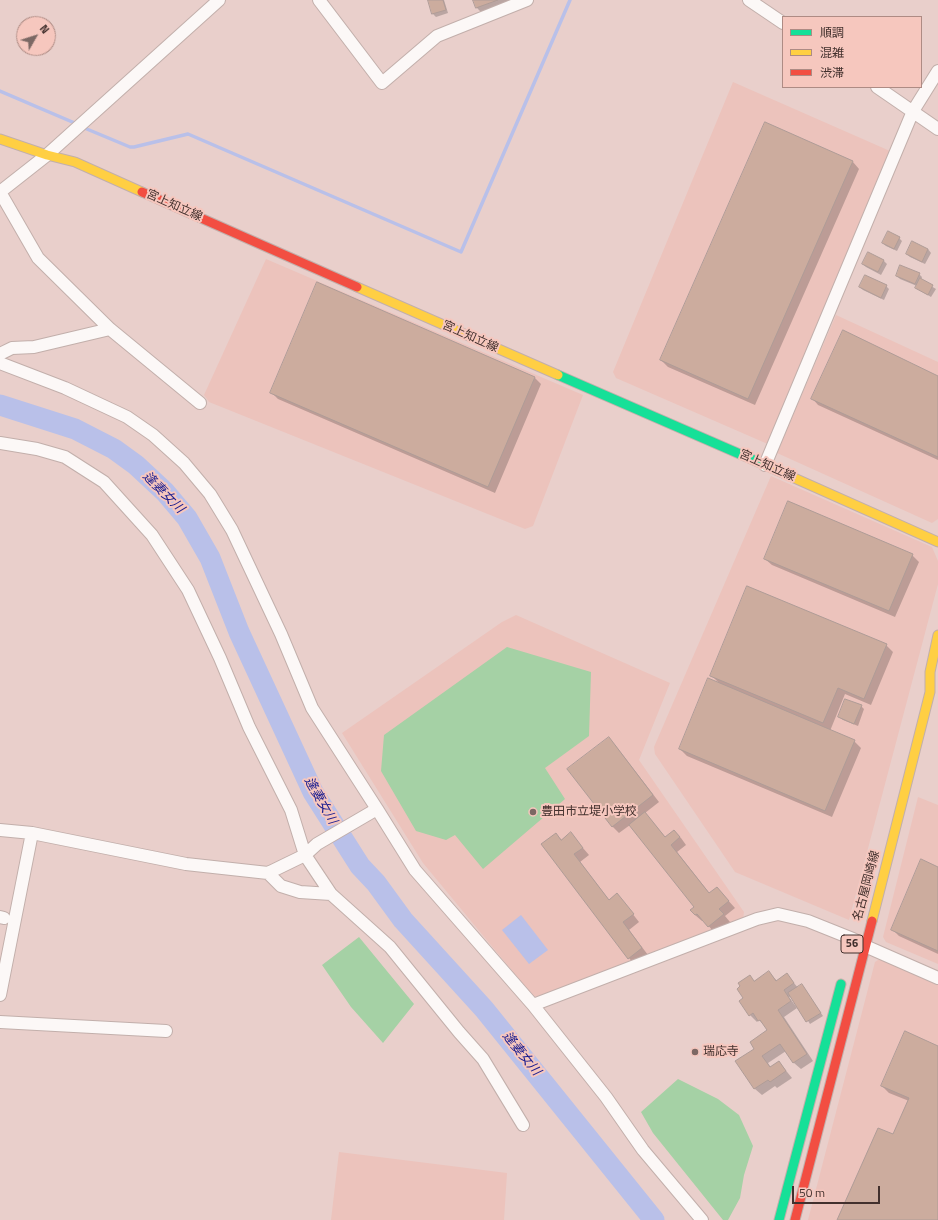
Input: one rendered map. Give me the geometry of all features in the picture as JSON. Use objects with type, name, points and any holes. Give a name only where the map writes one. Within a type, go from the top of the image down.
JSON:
[{"type":"main road","name":"宮上知立線","points":[[0,139],[46,155],[75,162],[308,266],[938,542]]},
{"type":"main road","name":"名古屋岡崎線","points":[[795,1220],[930,692],[930,672],[938,635]]},
{"type":"main road","name":"名古屋岡崎線","points":[[919,687],[930,672]]},
{"type":"main road","points":[[780,1220],[843,976]]},
{"type":"street","points":[[200,403],[110,329],[38,258],[0,192],[46,155],[219,0]]},
{"type":"street","points":[[319,0],[382,83],[437,36],[527,0]]},
{"type":"street","points":[[749,0],[782,22]]},
{"type":"street","points":[[765,465],[913,111],[938,71]]},
{"type":"street","points":[[878,88],[938,129]]},
{"type":"street","points":[[0,354],[12,348],[34,347],[110,329]]},
{"type":"street","points":[[0,363],[65,388],[127,417],[153,435],[188,468],[210,494],[232,530],[281,634],[312,708],[372,812],[415,870],[533,1005],[606,1097],[643,1150],[702,1220]]},
{"type":"street","points":[[0,443],[37,448],[65,457],[104,482],[152,535],[188,590],[220,658],[249,727],[291,810],[305,855],[331,894],[390,947],[459,1032],[483,1059],[523,1125]]},
{"type":"street","points":[[0,830],[32,833],[186,864],[268,873],[305,855],[317,844],[372,812]]},
{"type":"street","points":[[0,995],[32,833]]},
{"type":"street","points":[[268,873],[281,886],[300,892],[331,894]]},
{"type":"street","points":[[533,1005],[757,919],[778,914],[808,921],[853,939],[865,946],[938,978]]},
{"type":"street","points":[[0,1022],[166,1031]]},
{"type":"shaded area","points":[[733,82],[890,151],[770,445],[616,378],[613,372]]},
{"type":"shaded area","points":[[266,259],[583,395],[533,526],[525,529],[209,402],[204,395]]},
{"type":"shaded area","points":[[836,315],[938,362],[938,519],[932,523],[777,453]]},
{"type":"shaded area","points":[[771,476],[932,547],[938,561],[938,584],[849,920],[735,872],[655,754],[654,747]]},
{"type":"shaded area","name":"豊田市立堤小学校","points":[[516,615],[670,683],[639,760],[744,912],[743,919],[542,997],[533,996],[423,863],[342,733],[502,622]]},
{"type":"shaded area","points":[[918,797],[938,805],[938,964],[886,942],[883,937]]},
{"type":"shaded area","points":[[881,958],[938,982],[938,1220],[808,1220],[875,962]]},
{"type":"shaded area","points":[[339,1152],[507,1173],[504,1220],[331,1220]]},
{"type":"green space","points":[[507,647],[591,672],[589,736],[545,768],[565,799],[483,869],[455,835],[446,840],[416,831],[381,771],[384,735]]},
{"type":"green space","points":[[359,937],[414,1004],[383,1043],[351,1007],[322,965]]},
{"type":"green space","points":[[678,1079],[718,1099],[739,1115],[753,1146],[744,1175],[740,1198],[728,1220],[723,1220],[653,1133],[641,1112]]},
{"type":"water","points":[[521,915],[548,950],[529,964],[502,930]]},
{"type":"building","points":[[428,0],[443,0],[446,10],[432,14]]},
{"type":"building","points":[[473,0],[498,0],[476,8]]},
{"type":"building","points":[[765,122],[853,161],[748,399],[660,360]]},
{"type":"building","points":[[888,231],[900,237],[894,249],[882,243]]},
{"type":"building","points":[[912,241],[928,249],[922,262],[906,254]]},
{"type":"building","points":[[868,252],[884,260],[878,272],[862,264]]},
{"type":"building","points":[[900,265],[920,273],[915,284],[896,276]]},
{"type":"building","points":[[865,275],[887,285],[881,298],[859,287]]},
{"type":"building","points":[[920,278],[933,285],[928,295],[915,288]]},
{"type":"building","points":[[317,282],[535,377],[488,487],[270,393]]},
{"type":"building","points":[[843,330],[938,376],[938,457],[811,399]]},
{"type":"building","points":[[788,501],[913,554],[889,611],[764,559]]},
{"type":"building","points":[[747,586],[887,644],[864,699],[838,688],[823,723],[710,676]]},
{"type":"building","points":[[708,678],[855,740],[825,811],[679,749]]},
{"type":"building","points":[[845,699],[862,705],[854,724],[838,717]]},
{"type":"building","points":[[609,737],[653,795],[612,827],[567,769]]},
{"type":"building","points":[[645,812],[665,837],[674,830],[680,837],[671,845],[709,893],[717,887],[729,901],[719,909],[724,914],[708,927],[697,914],[695,915],[690,910],[694,907],[629,825]]},
{"type":"building","points":[[571,832],[583,848],[574,854],[609,900],[617,893],[634,914],[623,922],[642,948],[628,959],[541,844],[556,833],[561,840]]},
{"type":"building","points":[[921,859],[938,867],[938,951],[891,930]]},
{"type":"building","points":[[769,971],[776,981],[787,973],[794,983],[784,990],[791,1001],[778,1010],[807,1054],[793,1063],[780,1044],[762,1056],[770,1067],[779,1061],[786,1071],[770,1082],[768,1080],[754,1089],[735,1061],[754,1049],[750,1042],[767,1030],[760,1020],[758,1021],[753,1013],[749,1016],[739,1001],[743,998],[737,989],[740,986],[738,983],[750,975],[754,981]]},
{"type":"building","points":[[802,984],[821,1013],[806,1022],[788,993]]},
{"type":"building","points":[[905,1031],[938,1046],[938,1220],[837,1220],[878,1128],[893,1134],[909,1098],[881,1086]]},
{"type":"waterway","points":[[82,127],[130,147],[188,134],[461,252],[570,0]]},
{"type":"waterway","points":[[0,91],[77,124]]},
{"type":"waterway","name":"逢妻女川","points":[[0,405],[75,429],[114,449],[136,465],[165,492],[187,518],[210,558],[239,632],[313,792],[360,866],[376,883],[403,920],[484,1009],[654,1220]]},
{"type":"traffic: fast","points":[[558,375],[765,465]]},
{"type":"traffic: fast","points":[[779,1220],[841,984]]},
{"type":"traffic: slow","points":[[0,139],[47,155],[75,162],[142,192]]},
{"type":"traffic: slow","points":[[357,287],[558,375]]},
{"type":"traffic: slow","points":[[765,465],[938,542]]},
{"type":"traffic: slow","points":[[872,921],[930,692],[930,672],[938,635]]},
{"type":"traffic: jam","points":[[142,192],[357,287]]},
{"type":"traffic: jam","points":[[795,1220],[872,921]]},
{"type":"place","name":"豊田市立堤小学校","points":[[533,812]]},
{"type":"place","name":"瑞応寺","points":[[695,1052]]}]
